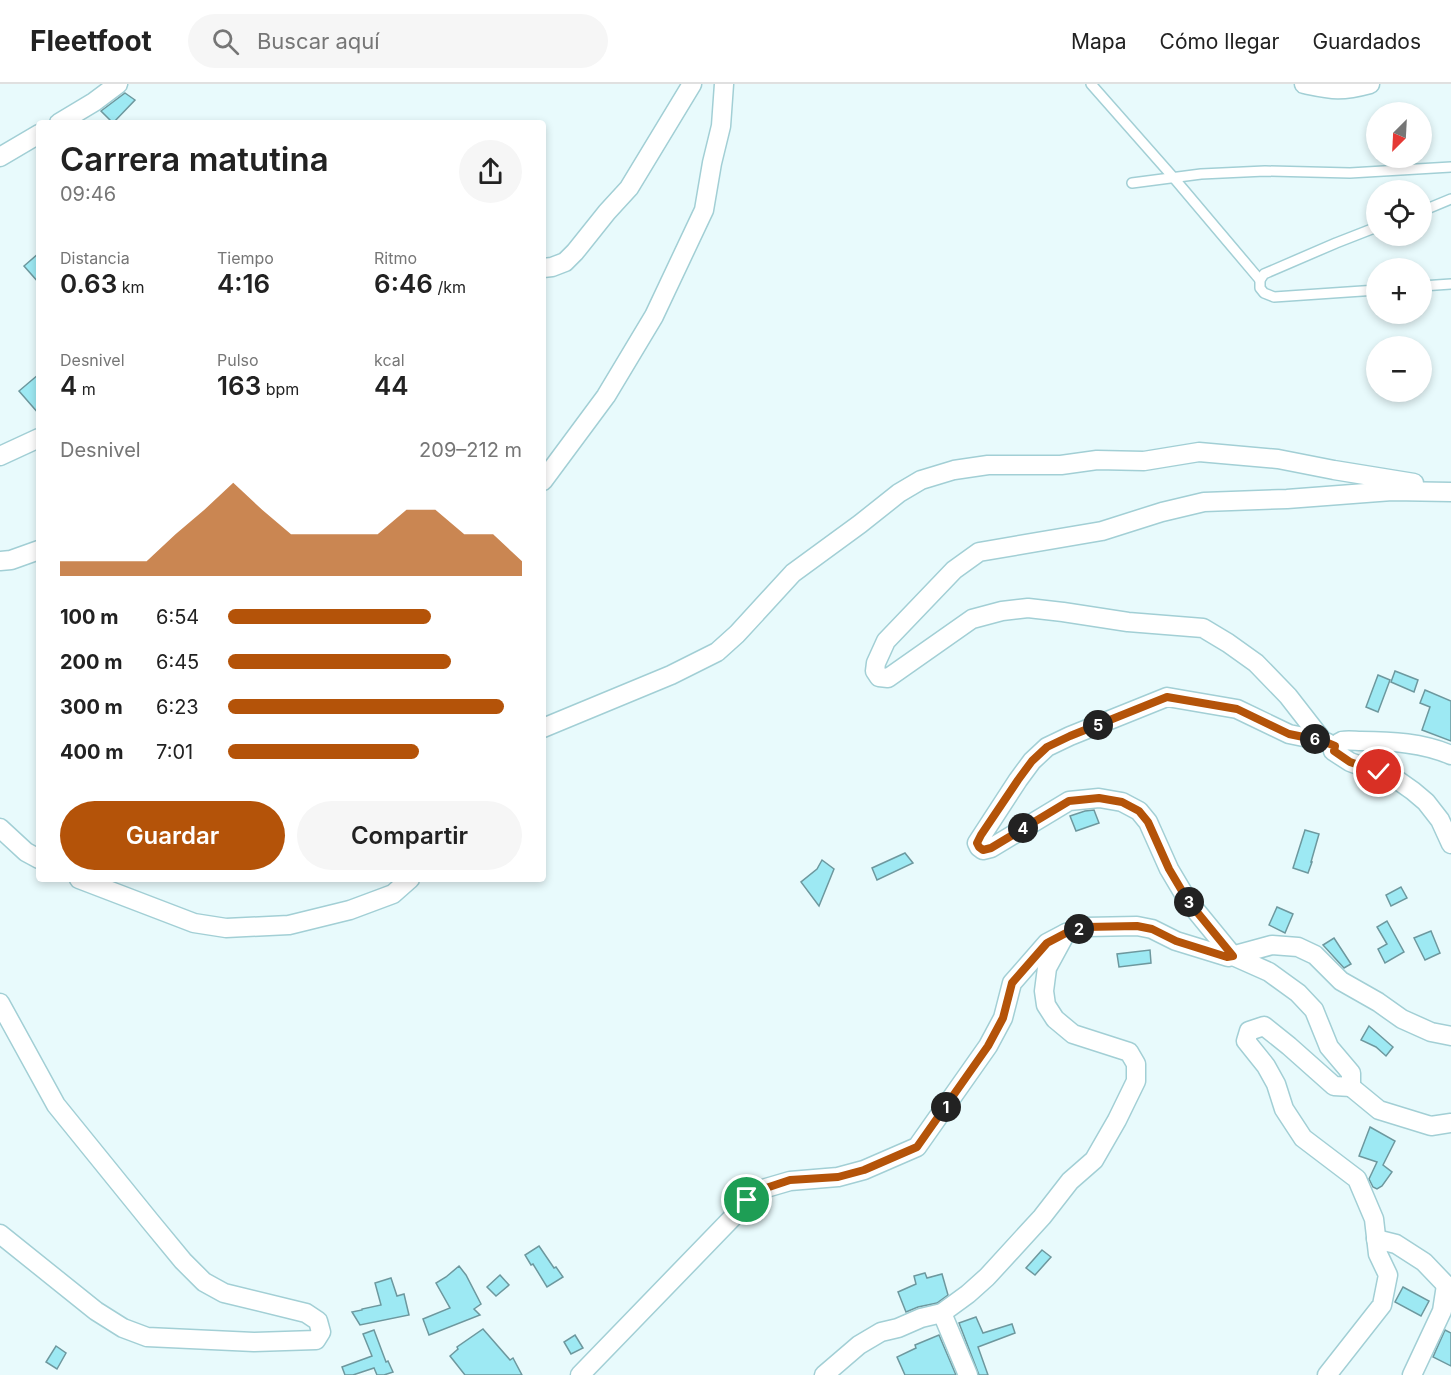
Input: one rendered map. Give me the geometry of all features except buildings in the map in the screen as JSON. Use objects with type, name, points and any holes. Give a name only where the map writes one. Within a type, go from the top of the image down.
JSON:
[{"type":"street","points":[[64,120],[118,84]]},
{"type":"street","points":[[546,268],[565,262],[629,188],[692,84]]},
{"type":"street","points":[[546,477],[606,396],[654,316],[704,210],[721,126],[724,84]]},
{"type":"street","points":[[1304,84],[1327,90],[1347,90],[1370,84]]},
{"type":"street","points":[[0,157],[36,136]]},
{"type":"street","points":[[0,456],[36,439]]},
{"type":"street","points":[[546,727],[671,675],[717,652],[737,634],[793,573],[899,493],[921,480],[954,470],[988,465],[1061,465],[1097,460],[1144,461],[1198,452],[1278,459],[1451,491]]},
{"type":"street","points":[[1451,491],[1392,491],[1287,500],[1204,502],[1162,512],[1102,531],[979,552],[954,570],[886,641],[876,663],[875,671],[879,677],[888,678],[972,619],[1002,611],[1028,608],[1128,622],[1203,628],[1256,663],[1288,696],[1334,751],[1350,762],[1396,779],[1426,801],[1440,820],[1451,844]]},
{"type":"street","points":[[0,561],[11,560],[36,551]]},
{"type":"street","points":[[1351,1087],[1351,1073],[1329,1047],[1314,1010],[1298,993],[1269,972],[1233,956],[1188,901],[1169,869],[1148,822],[1139,811],[1122,802],[1099,798],[1069,801],[991,848],[983,850],[977,843],[1018,780],[1032,761],[1047,747],[1167,697],[1237,709],[1289,734],[1329,743],[1341,741],[1410,743],[1451,755]]},
{"type":"street","points":[[0,828],[26,852],[36,857]]},
{"type":"street","points":[[87,882],[194,923],[226,928],[289,925],[350,910],[393,894],[407,882]]},
{"type":"street","points":[[580,1375],[747,1200],[766,1188],[790,1180],[838,1177],[864,1170],[917,1147],[988,1046],[1003,1018],[1012,983],[1047,943],[1066,933],[1086,927],[1137,926],[1152,929],[1176,941],[1227,957],[1272,945],[1298,947],[1315,955],[1341,981],[1402,1019],[1431,1032],[1451,1036]]},
{"type":"street","points":[[824,1375],[859,1345],[881,1332],[942,1313],[968,1294],[987,1277],[1042,1217],[1070,1181],[1094,1160],[1117,1120],[1136,1081],[1136,1064],[1129,1052],[1073,1034],[1055,1019],[1046,1005],[1044,991],[1047,968],[1066,933]]},
{"type":"street","points":[[0,1004],[56,1105],[183,1261],[204,1282],[224,1293],[306,1313],[318,1321],[321,1332],[316,1340],[254,1342],[147,1337],[123,1328],[96,1311],[0,1234]]},
{"type":"street","points":[[1327,1375],[1382,1305],[1388,1275],[1378,1254],[1374,1219],[1356,1179],[1303,1138],[1284,1109],[1276,1084],[1266,1066],[1246,1041],[1249,1031],[1264,1026],[1334,1086],[1351,1087],[1379,1110],[1431,1126],[1451,1123]]},
{"type":"street","points":[[1376,1239],[1396,1244],[1424,1262],[1448,1286],[1442,1311],[1412,1375]]},
{"type":"street","points":[[942,1313],[968,1375]]},
{"type":"lane","points":[[1090,84],[1260,280]]},
{"type":"lane","points":[[1132,183],[1201,174],[1265,171],[1350,174],[1451,167]]},
{"type":"lane","points":[[1432,207],[1451,199]]},
{"type":"lane","points":[[1366,231],[1264,274],[1260,280],[1260,288],[1264,293],[1274,297],[1366,291]]},
{"type":"lane","points":[[1432,285],[1451,284]]},
{"type":"lane","points":[[546,460],[562,456]]},
{"type":"route","points":[[747,1200],[766,1188],[790,1180],[838,1177],[864,1170],[917,1147],[988,1046],[1003,1018],[1012,983],[1047,943],[1066,933],[1086,927],[1137,926],[1152,929],[1176,941],[1227,957],[1233,956],[1188,901],[1169,869],[1148,822],[1139,811],[1122,802],[1099,798],[1069,801],[991,848],[983,850],[979,847],[977,843],[981,835],[1018,780],[1032,761],[1047,747],[1167,697],[1237,709],[1289,734],[1323,741],[1335,746],[1334,751],[1350,762],[1379,772]]}]
